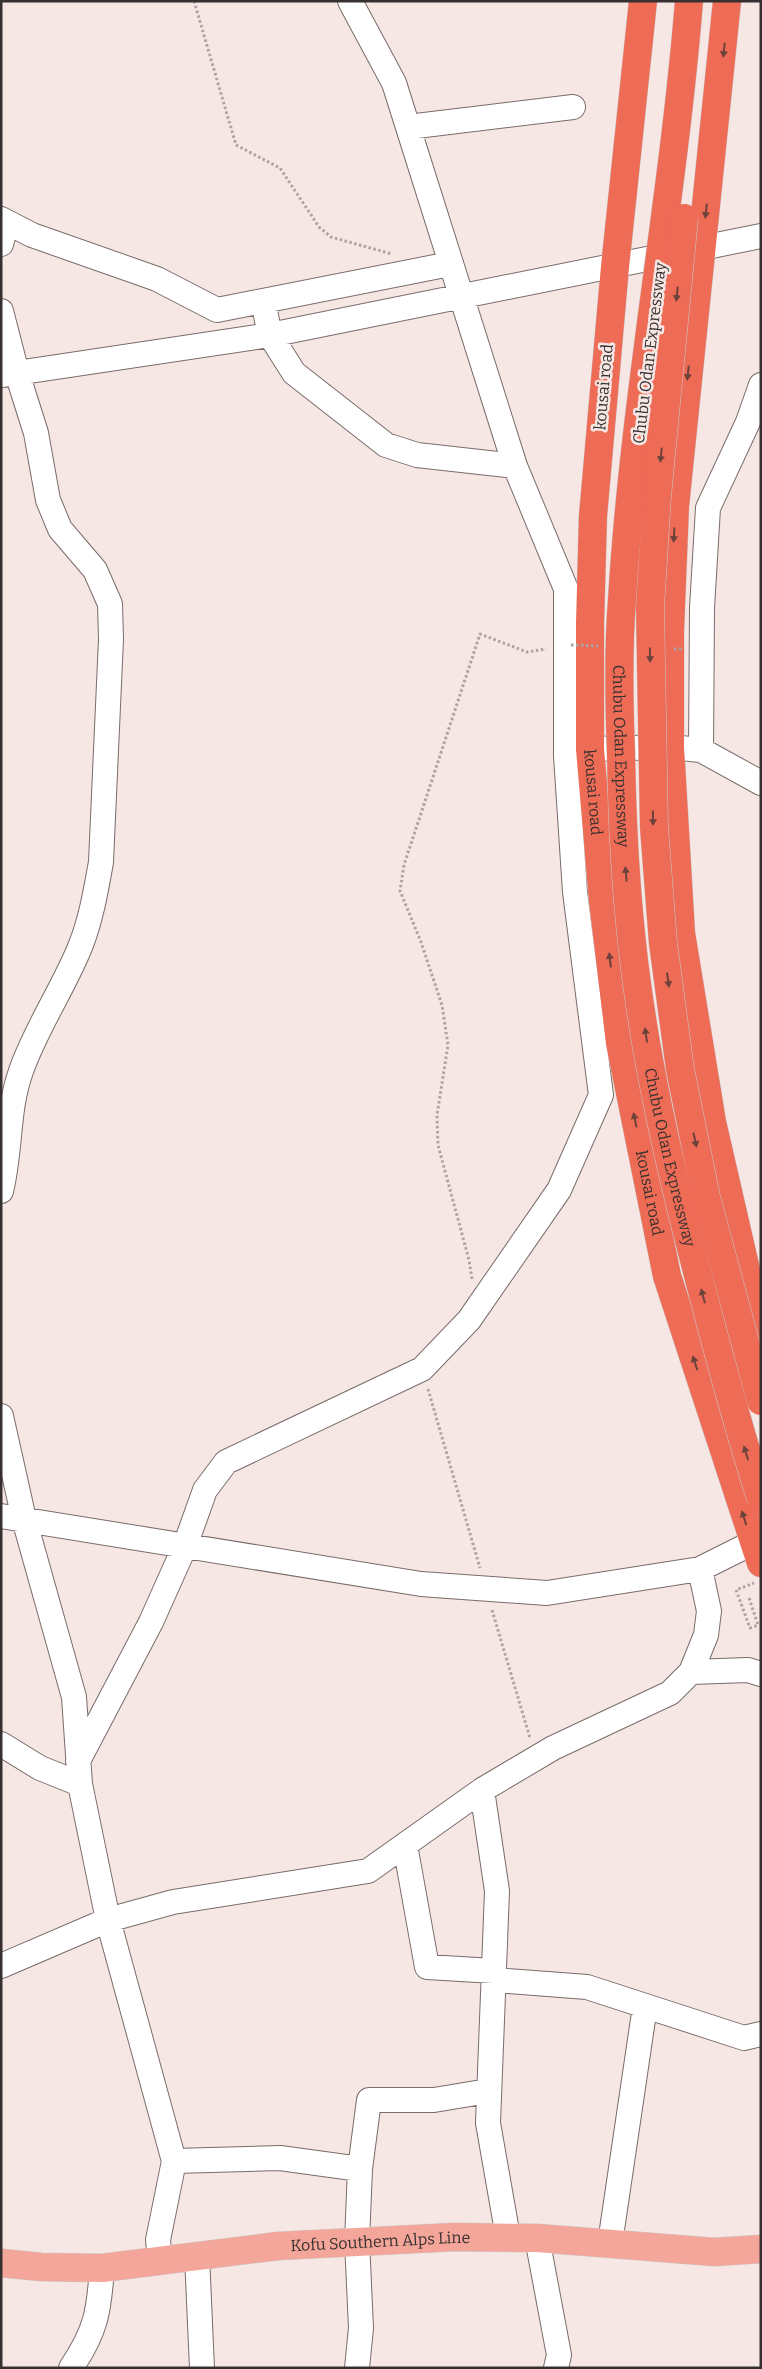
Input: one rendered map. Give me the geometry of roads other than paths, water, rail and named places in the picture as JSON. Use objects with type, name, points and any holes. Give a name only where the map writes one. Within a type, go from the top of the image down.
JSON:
[{"type":"highway","name":"kousai road","points":[[643,1],[614,267],[593,516],[590,623],[578,753],[603,901],[620,1043],[665,1266],[758,1549]]},
{"type":"highway","name":"Chubu Odan Expressway","points":[[689,1],[681,100],[630,500],[623,584],[620,713],[623,827],[632,944],[651,1073],[678,1199],[734,1413],[761,1499]]},
{"type":"highway","name":"Chubu Odan Expressway","points":[[705,1],[658,486],[650,607],[654,827],[663,943],[680,1069],[706,1197],[761,1401]]},
{"type":"highway","points":[[727,1],[675,506],[670,631],[670,747],[681,933],[712,1122],[759,1321]]},
{"type":"main road","name":"Kofu Southern Alps Line","points":[[1,2262],[41,2267],[102,2268],[278,2246],[357,2241],[508,2237],[714,2252],[761,2249]]},
{"type":"street","points":[[79,1773],[185,1546],[205,1490],[226,1462],[422,1369],[476,1310],[559,1190],[601,1095],[575,892],[578,753],[566,647],[566,589],[515,466],[394,83],[350,1]]},
{"type":"street","points":[[408,127],[573,107]]},
{"type":"street","points":[[3,228],[32,235],[157,279],[218,310],[450,264]]},
{"type":"street","points":[[9,374],[270,335],[761,236]]},
{"type":"street","points":[[263,301],[270,335],[294,373],[386,445],[416,455],[515,466]]},
{"type":"street","points":[[1,311],[9,374],[36,433],[48,500],[60,529],[95,570],[110,604],[111,639],[101,862],[95,897],[80,946],[21,1070],[12,1102],[9,1142],[1,1191]]},
{"type":"street","points":[[701,750],[702,608],[708,508],[748,422],[761,385]]},
{"type":"street","points":[[578,753],[670,747],[701,750],[761,783]]},
{"type":"street","points":[[1,1416],[24,1519],[74,1697],[79,1773],[108,1920],[174,2161],[158,2240],[160,2262]]},
{"type":"street","points":[[1,1516],[420,1584],[547,1593],[700,1569],[758,1549]]},
{"type":"street","points":[[1,1966],[108,1920],[173,1902],[368,1872],[482,1790],[553,1748],[670,1693],[691,1672],[706,1635],[709,1611],[700,1569]]},
{"type":"street","points":[[691,1672],[748,1670],[761,1674]]},
{"type":"street","points":[[1,1744],[40,1768],[79,1773]]},
{"type":"street","points":[[482,1790],[497,1891],[488,2123],[508,2237]]},
{"type":"street","points":[[405,1845],[428,1967],[586,1987],[744,2038],[761,2034]]},
{"type":"street","points":[[610,2243],[645,2006]]},
{"type":"street","points":[[357,2368],[361,2328],[357,2241],[360,2169],[369,2100],[434,2100],[488,2091]]},
{"type":"street","points":[[174,2161],[280,2158],[360,2169]]},
{"type":"street","points":[[537,2238],[558,2355],[556,2368]]},
{"type":"street","points":[[197,2256],[202,2368]]},
{"type":"street","points":[[71,2368],[86,2346],[99,2310],[102,2268]]}]
